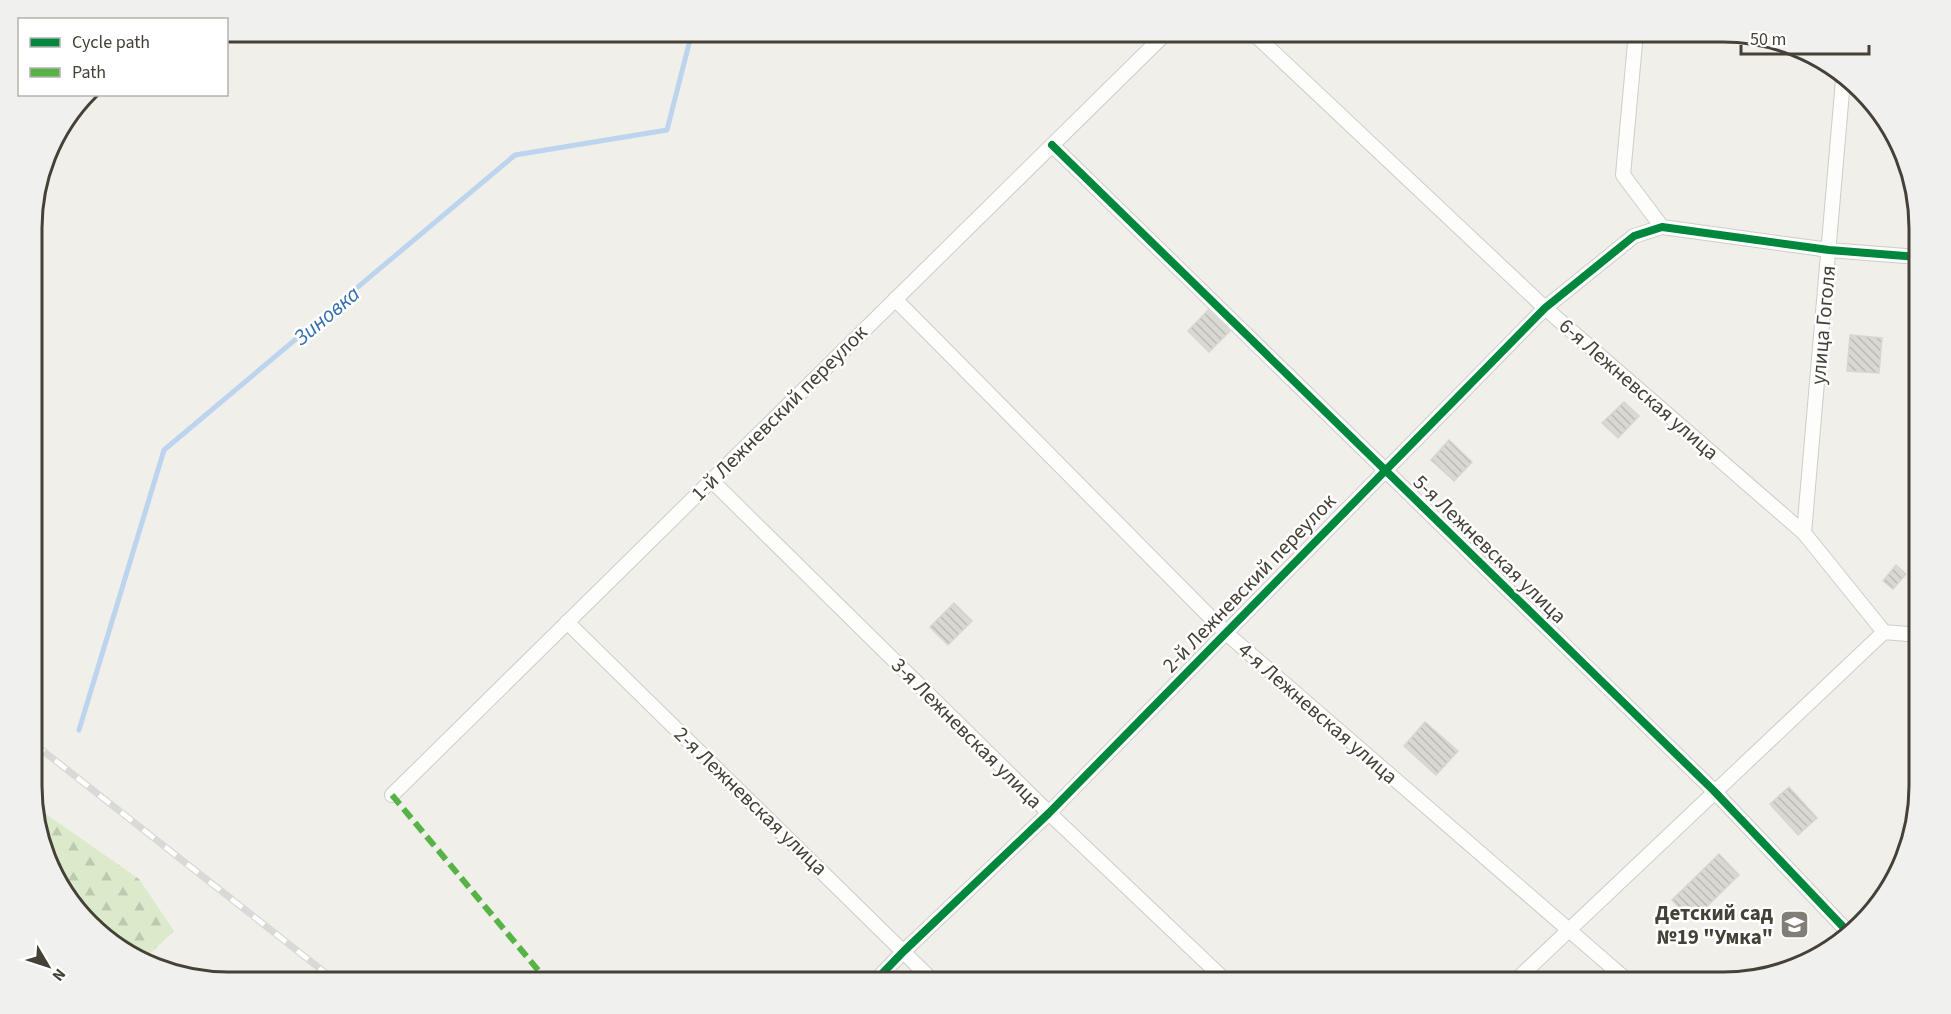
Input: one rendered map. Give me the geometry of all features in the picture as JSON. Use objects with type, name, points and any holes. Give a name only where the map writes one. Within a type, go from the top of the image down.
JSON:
[{"type":"street","name":"1-й Лежневский переулок","points":[[392,795],[1157,42]]},
{"type":"street","name":"6-я Лежневская улица","points":[[1263,42],[1545,308],[1804,532],[1884,632]]},
{"type":"street","points":[[1635,42],[1623,175],[1662,227],[1829,250],[1909,256]]},
{"type":"street","name":"улица Гоголя","points":[[1804,532],[1843,86]]},
{"type":"street","name":"5-я Лежневская улица","points":[[1052,145],[1714,791],[1844,928]]},
{"type":"street","name":"2-й Лежневский переулок","points":[[884,972],[1049,813],[1545,308],[1634,236],[1662,227]]},
{"type":"street","name":"4-я Лежневская улица","points":[[895,299],[1226,633],[1617,972]]},
{"type":"street","name":"3-я Лежневская улица","points":[[711,480],[1049,813],[1216,972]]},
{"type":"street","name":"2-я Лежневская улица","points":[[567,622],[924,972]]},
{"type":"street","points":[[1524,972],[1884,632],[1909,634]]},
{"type":"green space","points":[[45,813],[139,879],[174,931],[149,954],[125,941],[96,918],[80,899],[56,857],[48,834]]},
{"type":"building","points":[[1208,310],[1230,331],[1209,352],[1188,331]]},
{"type":"building","points":[[1850,335],[1882,338],[1879,373],[1847,371]]},
{"type":"building","points":[[1624,402],[1639,416],[1618,438],[1602,423]]},
{"type":"building","points":[[1449,440],[1472,462],[1454,481],[1431,460]]},
{"type":"building","points":[[1896,565],[1906,574],[1893,589],[1883,581]]},
{"type":"building","points":[[954,603],[972,621],[948,645],[930,627]]},
{"type":"building","points":[[1425,722],[1458,751],[1436,775],[1404,746]]},
{"type":"building","points":[[1789,787],[1817,818],[1798,835],[1770,804]]},
{"type":"building","points":[[1719,854],[1739,875],[1692,921],[1672,900]]},
{"type":"waterway","name":"Зиновка","points":[[79,730],[164,450],[515,155],[667,130],[689,42]]},
{"type":"railway","points":[[42,750],[324,972]]},
{"type":"marked path","points":[[392,795],[540,972]]},
{"type":"cycle path","points":[[1052,145],[1714,791],[1844,928]]},
{"type":"cycle path","points":[[884,972],[1049,813],[1545,308],[1634,236],[1662,227],[1829,250],[1909,256]]},
{"type":"place","name":"Детский сад №19 \"Умка\"","points":[[1794,925]]}]
